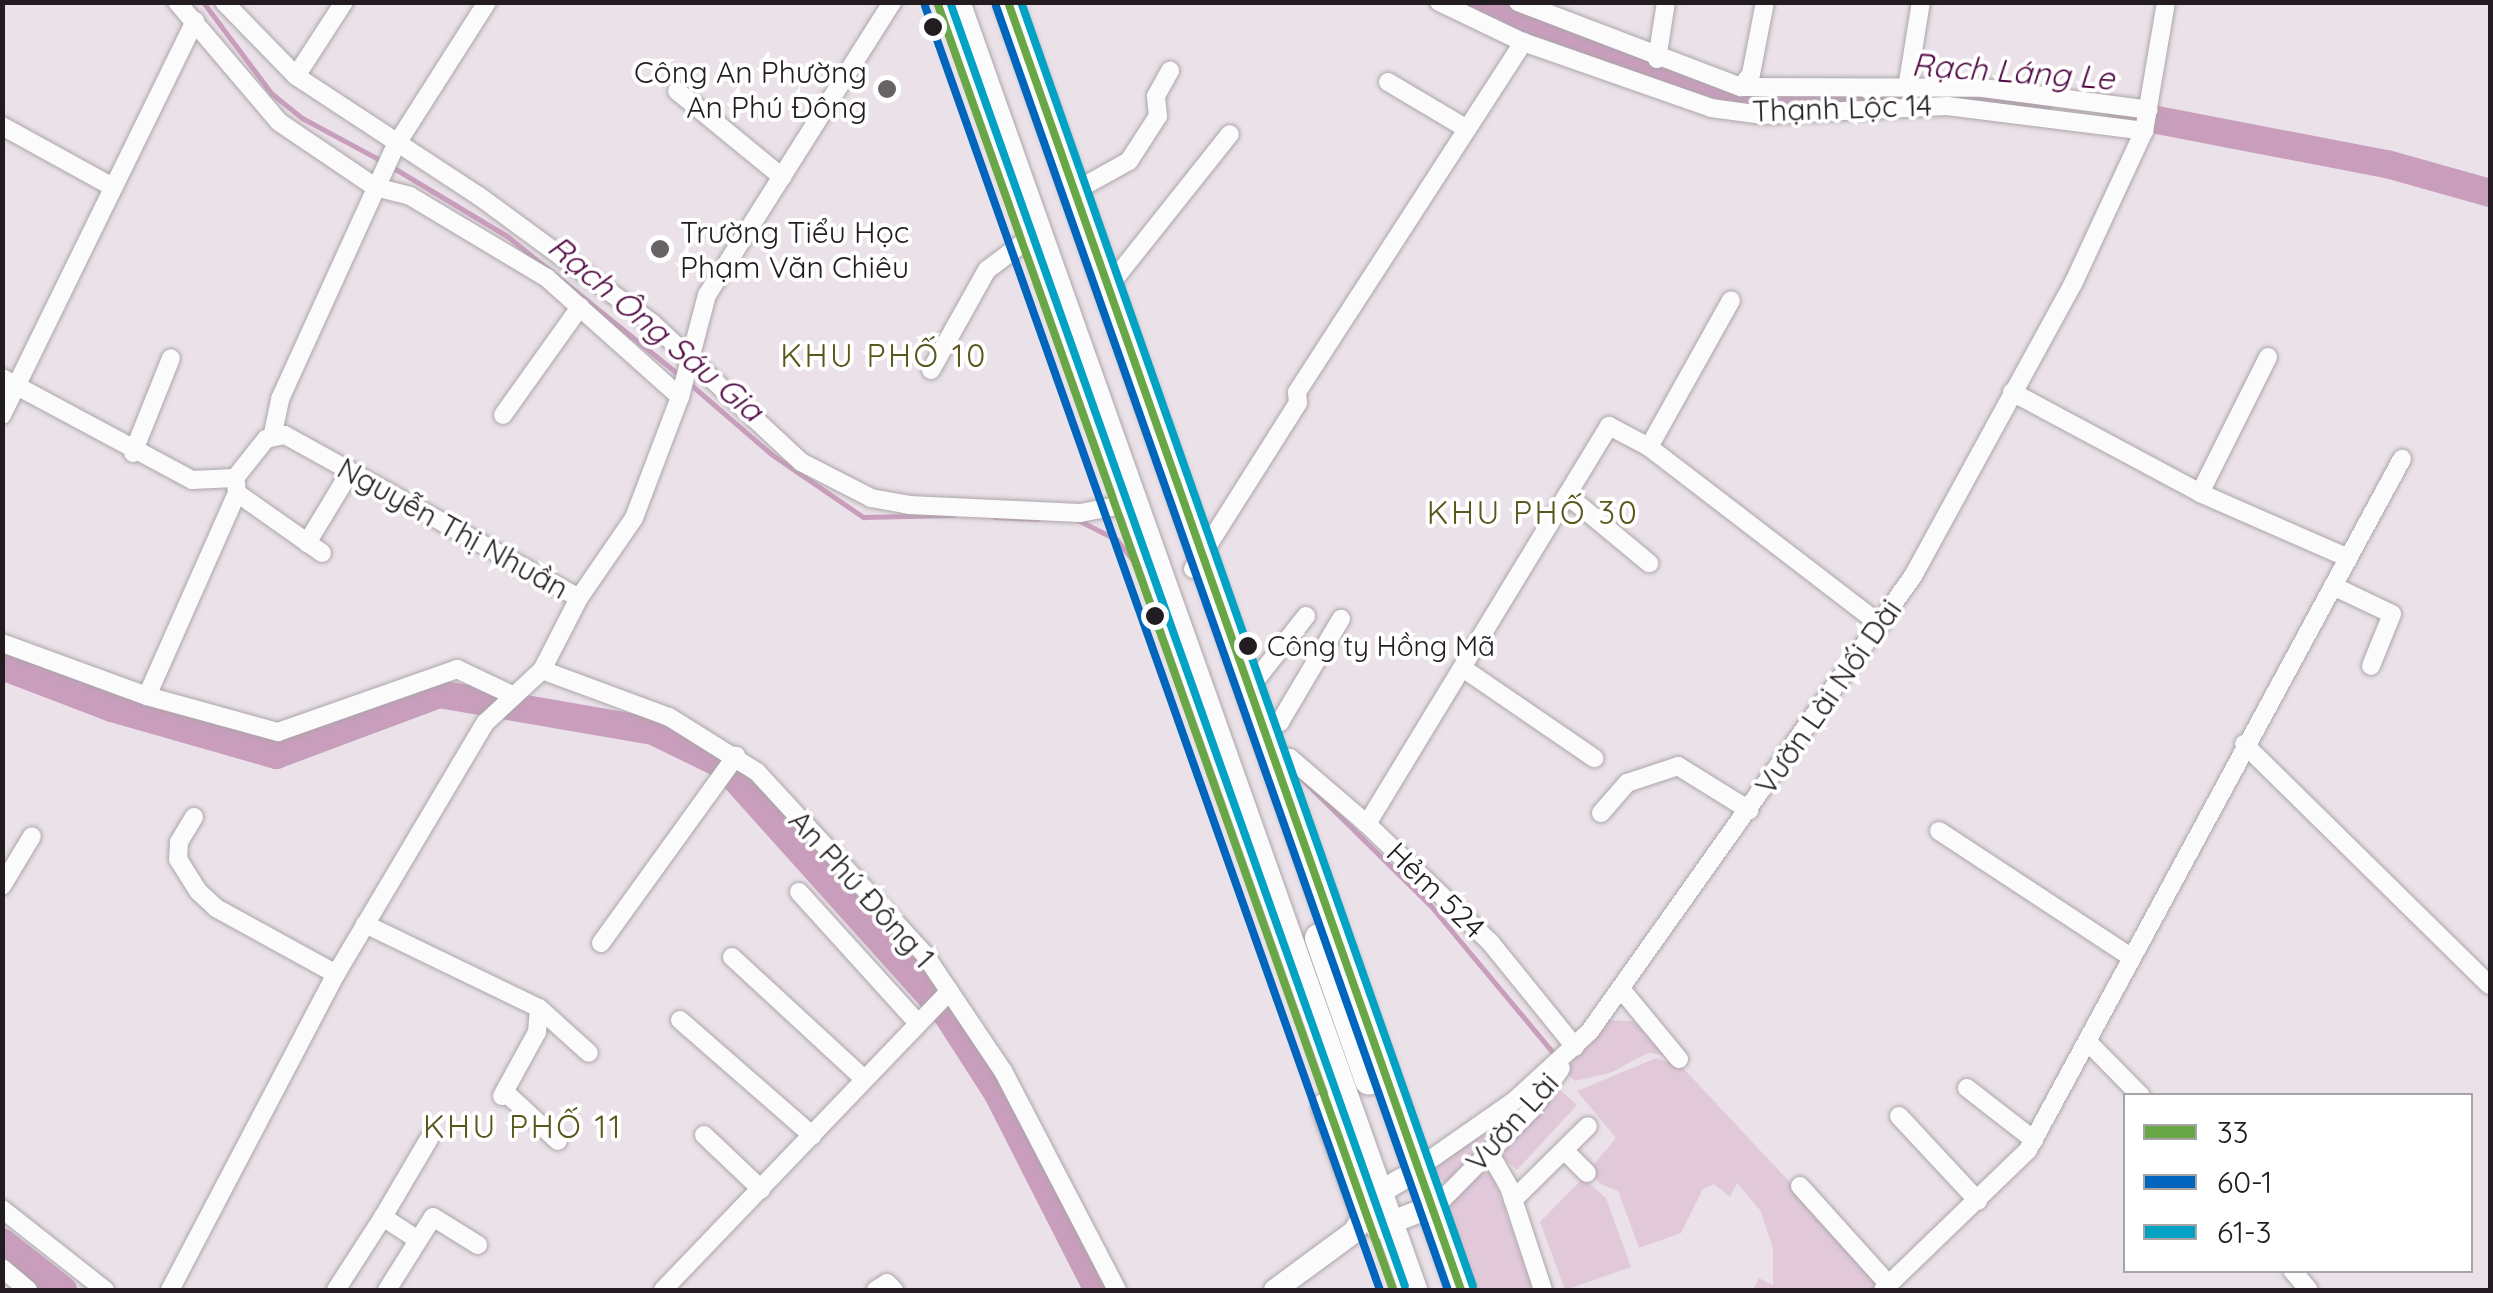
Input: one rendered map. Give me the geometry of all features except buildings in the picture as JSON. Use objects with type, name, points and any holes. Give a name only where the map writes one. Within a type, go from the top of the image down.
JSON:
[{"type":"highway","points":[[936,2],[1023,243],[1125,505]]},
{"type":"highway","points":[[956,2],[1393,1290]]},
{"type":"highway","points":[[992,2],[1198,561],[1265,726],[1410,1174]]},
{"type":"highway","points":[[1008,2],[1109,286],[1198,561],[1410,1174],[1461,1290]]},
{"type":"highway","points":[[1424,1213],[1442,1290]]},
{"type":"highway","points":[[1371,1219],[1413,1290]]},
{"type":"main road","name":"Vườn Lài","points":[[1275,1290],[1371,1219],[1410,1174]]},
{"type":"main road","name":"Vườn Lài","points":[[1371,1219],[1424,1213]]},
{"type":"street","points":[[177,2],[279,122],[377,183],[410,196],[547,278],[580,306],[800,462],[871,498],[1080,514],[1125,505]]},
{"type":"street","points":[[224,2],[296,76],[395,148],[509,218],[652,323],[685,379]]},
{"type":"street","points":[[296,76],[344,2]]},
{"type":"street","points":[[147,696],[236,486],[273,434],[280,399],[377,183],[488,2]]},
{"type":"street","name":"Nguyễn Thị Nhuần","points":[[273,434],[579,598],[634,518],[685,379],[707,295],[892,2]]},
{"type":"street","name":"Thạnh Lộc 14","points":[[1439,2],[1523,42],[1711,108],[1762,115],[1947,106],[2147,118]]},
{"type":"street","name":"Thạnh Lộc 14","points":[[1518,2],[1649,57],[1740,87],[1984,88],[2147,118]]},
{"type":"street","points":[[1630,80],[1649,57],[1666,2]]},
{"type":"street","name":"Thạnh Lộc 14","points":[[1740,87],[1751,74],[1765,2]]},
{"type":"street","points":[[1907,88],[1922,2]]},
{"type":"street","name":"Vườn Lài Nối Dài","points":[[1410,1174],[1570,1053],[1622,990],[1881,625],[2073,284],[2147,118],[2166,2]]},
{"type":"street","points":[[2,416],[9,383],[114,186],[195,20]]},
{"type":"street","points":[[1198,561],[1298,402],[1297,392],[1523,42]]},
{"type":"street","points":[[1075,190],[1129,162],[1158,116],[1156,96],[1170,71]]},
{"type":"street","points":[[1388,82],[1467,129]]},
{"type":"street","points":[[677,91],[782,177]]},
{"type":"street","points":[[2,126],[114,186]]},
{"type":"street","points":[[1109,286],[1230,134]]},
{"type":"street","points":[[931,370],[987,270],[1023,243]]},
{"type":"street","points":[[1648,447],[1731,300]]},
{"type":"street","points":[[503,415],[580,306]]},
{"type":"street","points":[[2200,493],[2268,357]]},
{"type":"street","points":[[133,453],[171,358]]},
{"type":"street","points":[[9,383],[133,453],[192,480],[236,486],[315,548],[350,472]]},
{"type":"street","points":[[2012,392],[2200,493],[2348,558]]},
{"type":"street","points":[[1368,824],[1609,426],[1648,447],[1881,625]]},
{"type":"street","points":[[1800,1186],[1886,1288],[1978,1201],[2034,1140],[2244,744],[2402,458]]},
{"type":"street","points":[[1567,495],[1650,563]]},
{"type":"street","points":[[2332,586],[2392,614],[2371,666]]},
{"type":"street","points":[[170,1290],[365,924],[493,716],[542,670],[579,598]]},
{"type":"street","points":[[1250,686],[1306,616]]},
{"type":"street","points":[[1265,726],[1280,722],[1341,619]]},
{"type":"street","points":[[2,643],[147,696],[278,732],[458,669],[511,698]]},
{"type":"street","points":[[1464,669],[1594,758]]},
{"type":"street","name":"An Phú Đông 1","points":[[542,670],[669,717],[733,760],[925,955],[945,995],[1003,1071],[1116,1290]]},
{"type":"street","points":[[2244,744],[2489,985]]},
{"type":"street","name":"Hẻm 524","points":[[1276,757],[1290,758],[1368,824],[1490,942],[1570,1053]]},
{"type":"street","points":[[601,943],[733,760]]},
{"type":"street","points":[[1602,813],[1626,783],[1678,766],[1749,810]]},
{"type":"street","points":[[194,816],[179,842],[178,859],[199,892],[216,908],[336,974]]},
{"type":"street","points":[[1940,831],[2131,957]]},
{"type":"street","points":[[2,886],[32,836]]},
{"type":"street","points":[[798,892],[920,1017]]},
{"type":"street","points":[[365,924],[539,1008],[590,1053]]},
{"type":"street","points":[[732,956],[864,1079]]},
{"type":"street","points":[[1622,990],[1679,1060]]},
{"type":"street","points":[[662,1290],[945,995]]},
{"type":"street","points":[[539,1008],[537,1032],[503,1094],[558,1142]]},
{"type":"street","points":[[680,1020],[813,1136]]},
{"type":"street","points":[[2086,1040],[2138,1093]]},
{"type":"street","name":"Vườn Lài","points":[[1424,1213],[1490,1154],[1556,1080],[1570,1053]]},
{"type":"street","points":[[1967,1088],[2034,1140]]},
{"type":"street","points":[[1899,1116],[1978,1201]]},
{"type":"street","points":[[1513,1200],[1588,1126]]},
{"type":"street","points":[[704,1135],[761,1189]]},
{"type":"street","points":[[336,1290],[429,1139]]},
{"type":"street","points":[[1566,1151],[1587,1173]]},
{"type":"street","points":[[1490,1154],[1513,1200],[1544,1290]]},
{"type":"street","points":[[2,1209],[104,1290]]},
{"type":"street","points":[[387,1290],[433,1216],[478,1244]]},
{"type":"street","points":[[383,1218],[418,1240]]},
{"type":"street","points":[[2,1268],[28,1290]]},
{"type":"street","points":[[876,1290],[887,1283],[894,1290]]},
{"type":"shaded area","points":[[1603,1020],[1633,1021],[1665,1055],[1648,1053],[1610,1073],[1575,1081],[1565,1072]]},
{"type":"shaded area","points":[[1656,1058],[1683,1068],[1884,1283],[1876,1290],[1753,1290],[1759,1278],[1773,1285],[1773,1248],[1760,1210],[1737,1183],[1730,1197],[1714,1184],[1703,1189],[1681,1233],[1639,1248],[1618,1191],[1600,1184],[1590,1169],[1616,1138],[1577,1091]]},
{"type":"shaded area","points":[[1559,1089],[1577,1105],[1517,1170],[1500,1154]]},
{"type":"shaded area","points":[[1536,1093],[1448,1187],[1431,1168]]},
{"type":"shaded area","points":[[1483,1170],[1492,1173],[1533,1290],[1472,1290],[1445,1211]]},
{"type":"shaded area","points":[[1583,1178],[1606,1198],[1631,1267],[1565,1290],[1540,1222]]},
{"type":"waterway","name":"Rạch Ông Sáu Gia","points":[[203,2],[271,93],[302,118],[382,161]]},
{"type":"waterway","name":"Rạch Láng Le","points":[[1481,2],[1721,96],[1777,103],[1951,95],[2039,103]]},
{"type":"waterway","name":"Rạch Láng Le","points":[[2121,113],[2387,164],[2490,193]]},
{"type":"waterway","name":"Rạch Ông Sáu Gia","points":[[392,167],[507,236],[682,377]]},
{"type":"waterway","name":"Rạch Ông Sáu Gia","points":[[690,384],[771,454],[863,517],[953,515]]},
{"type":"waterway","name":"Rạch Ông Sáu Gia","points":[[994,517],[1038,519]]},
{"type":"waterway","name":"Rạch Ông Sáu Gia","points":[[1078,520],[1117,540],[1131,558]]},
{"type":"waterway","points":[[2,666],[112,708],[276,755],[439,694],[653,731],[723,765],[948,1016],[998,1094],[1098,1290]]},
{"type":"waterway","points":[[1299,776],[1430,905],[1555,1055]]},
{"type":"waterway","points":[[2,1242],[63,1290]]},
{"type":"transit line","name":"33","points":[[937,2],[1393,1290]]},
{"type":"transit line","name":"61-3","points":[[950,2],[1405,1286]]},
{"type":"transit line","name":"33","points":[[1008,2],[1461,1290]]},
{"type":"transit line","name":"61-3","points":[[1021,2],[1473,1286]]},
{"type":"transit line","name":"60-1","points":[[925,6],[1380,1290]]},
{"type":"transit line","name":"60-1","points":[[996,6],[1448,1290]]},
{"type":"place","name":"Công An Phường An Phú Đông","points":[[887,89]]},
{"type":"place","name":"Trường Tiểu Học Phạm Văn Chiêu","points":[[660,249]]},
{"type":"place","name":"Công ty Hồng Mã","points":[[1248,646]]},
{"type":"district","name":"KHU PHỐ 10","points":[[884,355]]},
{"type":"district","name":"KHU PHỐ 30","points":[[1533,512]]},
{"type":"district","name":"KHU PHỐ 11","points":[[523,1126]]}]
